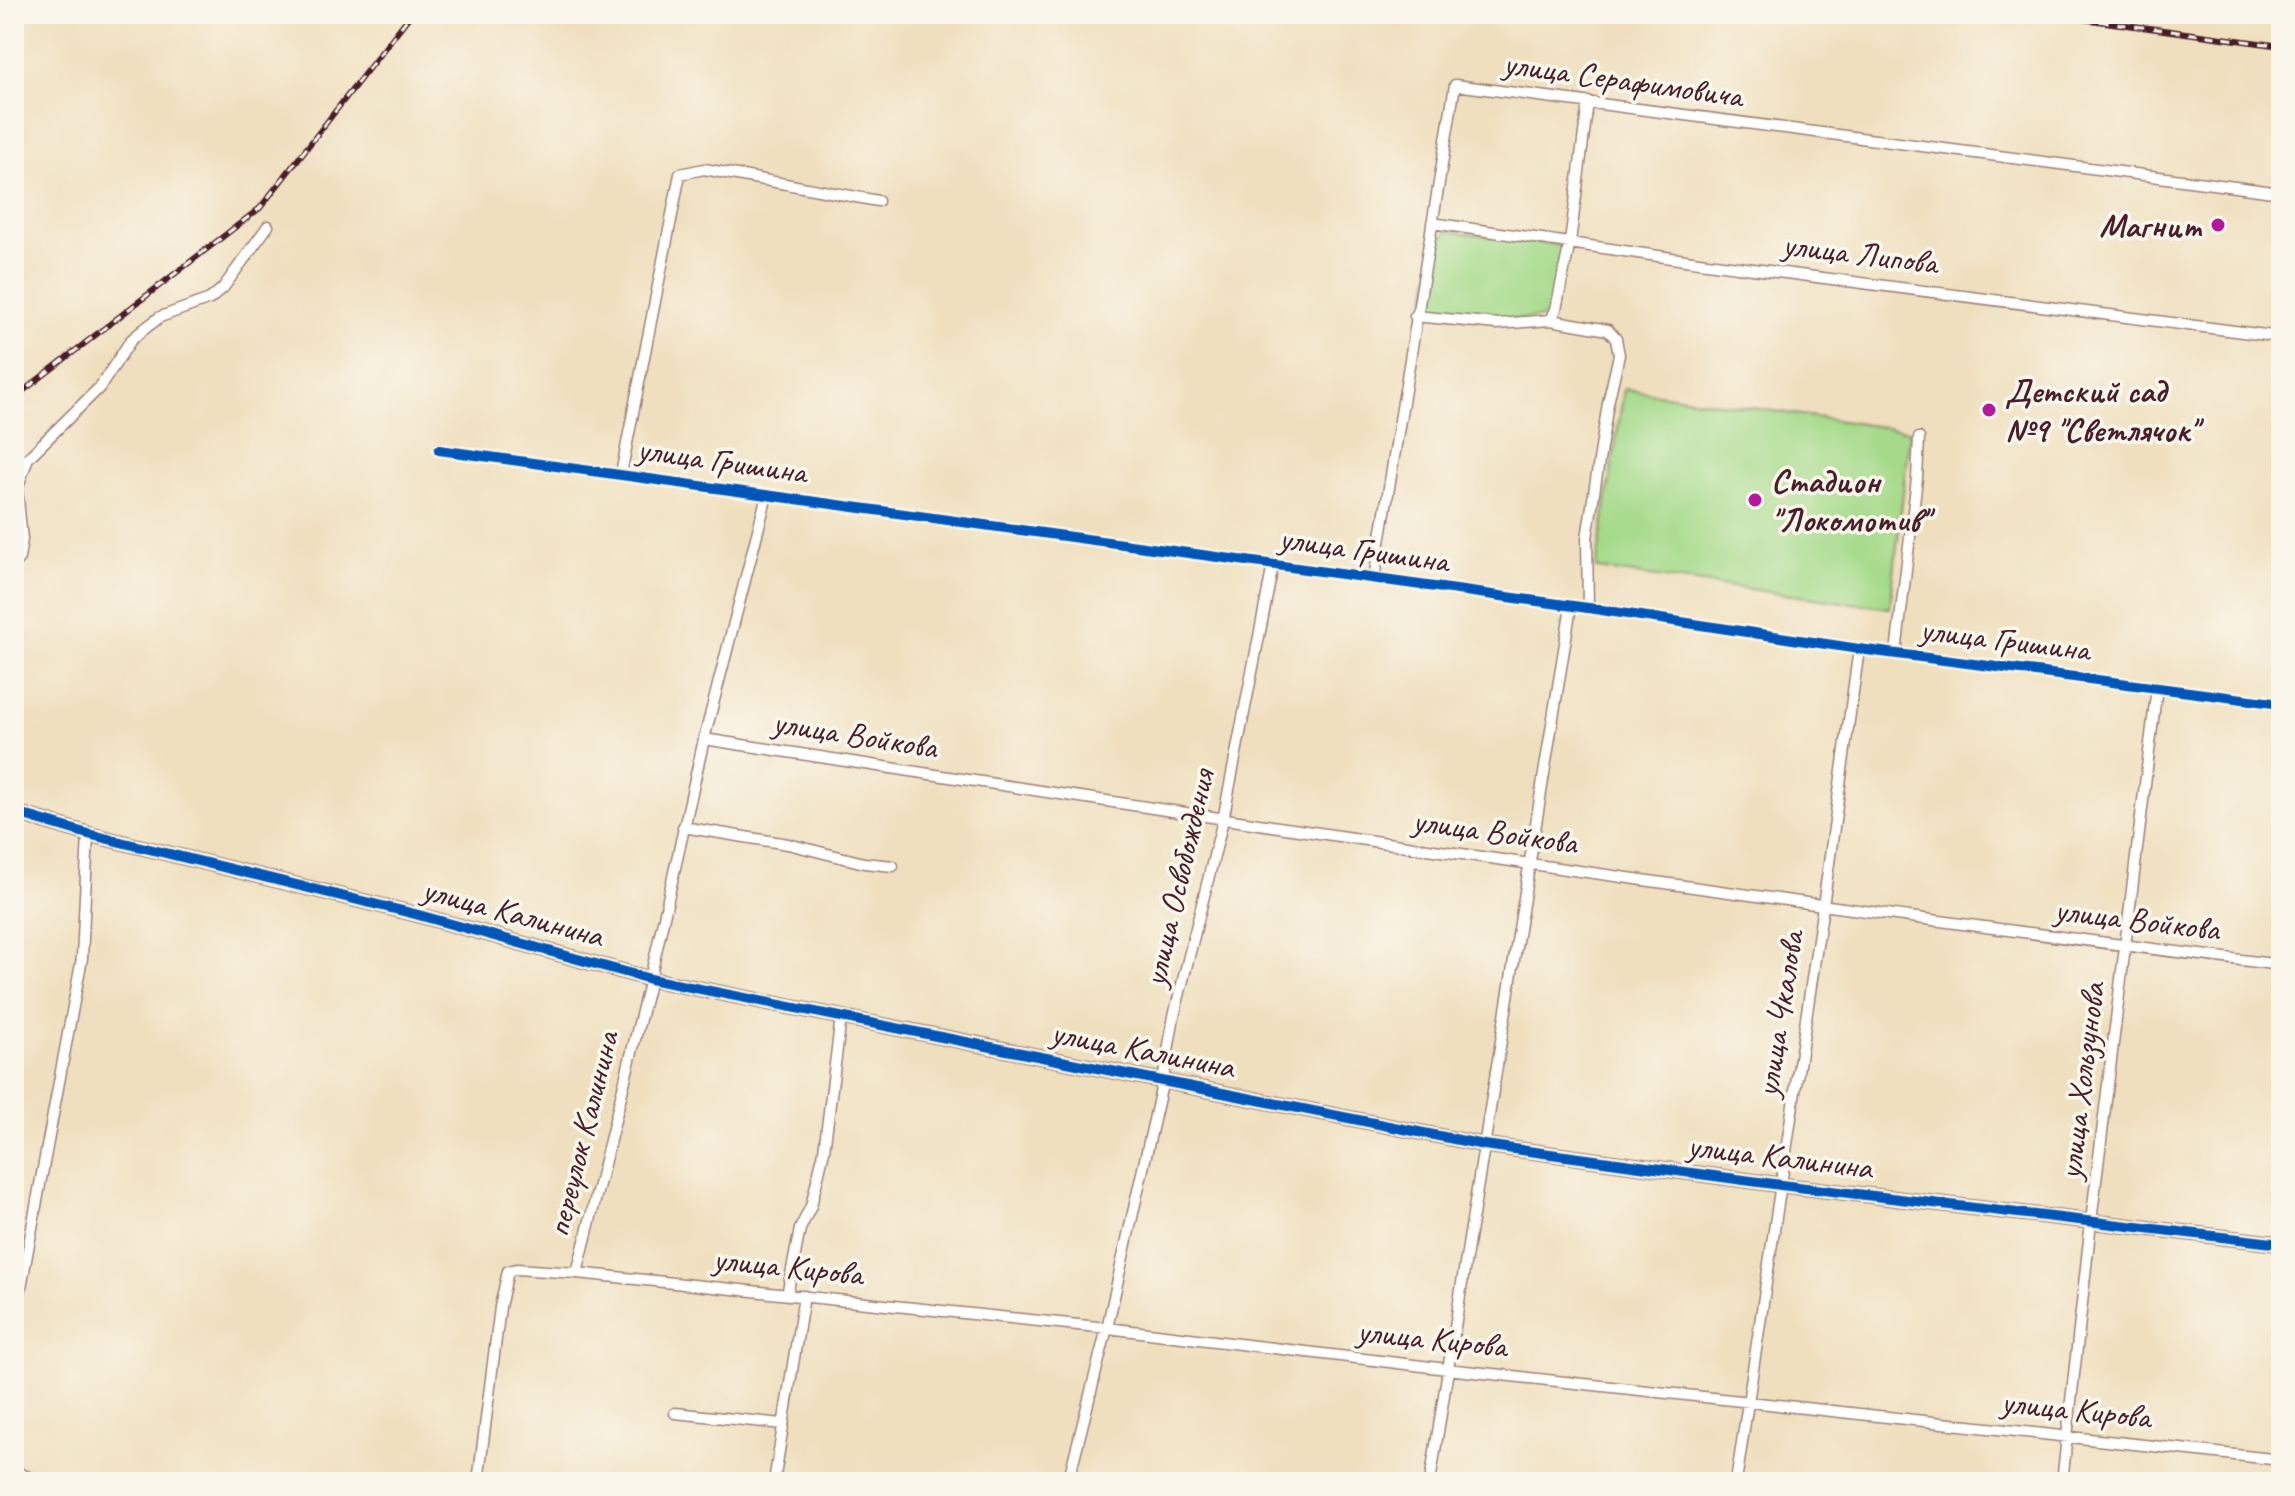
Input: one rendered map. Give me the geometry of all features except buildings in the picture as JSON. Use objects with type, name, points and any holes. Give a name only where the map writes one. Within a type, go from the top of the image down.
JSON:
[{"type":"street","name":"улица Серафимовича","points":[[1374,579],[1455,85],[2281,193]]},
{"type":"street","points":[[1551,320],[1570,242],[1588,102]]},
{"type":"street","points":[[621,474],[680,174],[704,169],[878,201]]},
{"type":"street","name":"улица Липова","points":[[1432,223],[1699,262],[2281,337]]},
{"type":"street","points":[[14,564],[19,558],[22,540],[17,489],[28,458],[93,395],[131,340],[160,317],[210,299],[223,288],[268,226]]},
{"type":"street","points":[[1415,316],[1497,324],[1551,320],[1608,330],[1616,339],[1619,355],[1608,403],[1587,538],[1588,608]]},
{"type":"street","points":[[1896,653],[1919,438]]},
{"type":"street","name":"улица Гришина","points":[[439,450],[1588,608],[1859,649],[2281,704]]},
{"type":"street","name":"переулок Калинина","points":[[478,1482],[500,1307],[508,1271],[577,1273],[650,979],[704,739],[767,495]]},
{"type":"street","name":"улица Освобождения","points":[[1068,1482],[1107,1328],[1163,1080],[1174,1016],[1223,820],[1273,565]]},
{"type":"street","points":[[1430,1482],[1571,606]]},
{"type":"street","name":"улица Чкалова","points":[[1736,1482],[1859,649]]},
{"type":"street","name":"улица Хользунова","points":[[2062,1482],[2157,687]]},
{"type":"street","name":"улица Войкова","points":[[704,739],[1529,864],[1823,906],[2281,965]]},
{"type":"street","name":"улица Калинина","points":[[14,812],[88,834],[415,914],[650,979],[1484,1145],[1781,1185],[2281,1244]]},
{"type":"street","points":[[683,827],[788,844],[864,863],[893,866]]},
{"type":"street","points":[[14,1325],[82,958],[88,834]]},
{"type":"street","points":[[787,1295],[800,1229],[811,1206],[824,1151],[841,1017]]},
{"type":"street","name":"улица Кирова","points":[[577,1273],[1107,1328],[1447,1369],[2281,1460]]},
{"type":"street","points":[[774,1482],[804,1296]]},
{"type":"street","points":[[675,1413],[783,1424]]},
{"type":"street","points":[[14,1471],[20,1482]]},
{"type":"street","points":[[14,1471],[33,1479],[57,1482]]},
{"type":"green space","points":[[1447,231],[1563,246],[1558,285],[1548,312],[1542,318],[1496,320],[1433,312],[1426,301],[1434,251]]},
{"type":"green space","name":"Стадион \"Локомотив\"","points":[[1624,389],[1910,431],[1890,608],[1596,569]]},
{"type":"railway","points":[[14,398],[260,208],[411,14]]},
{"type":"railway","points":[[2046,14],[2281,46]]},
{"type":"cycle path","points":[[439,450],[1588,608],[1859,649],[2281,704]]},
{"type":"cycle path","points":[[14,812],[88,834],[415,914],[650,979],[1484,1145],[1781,1185],[2281,1244]]},
{"type":"place","name":"Магнит","points":[[2218,225]]},
{"type":"place","name":"Детский сад №9 \"Светлячок\"","points":[[1989,410]]},
{"type":"place","name":"Стадион \"Локомотив\"","points":[[1755,500]]}]
